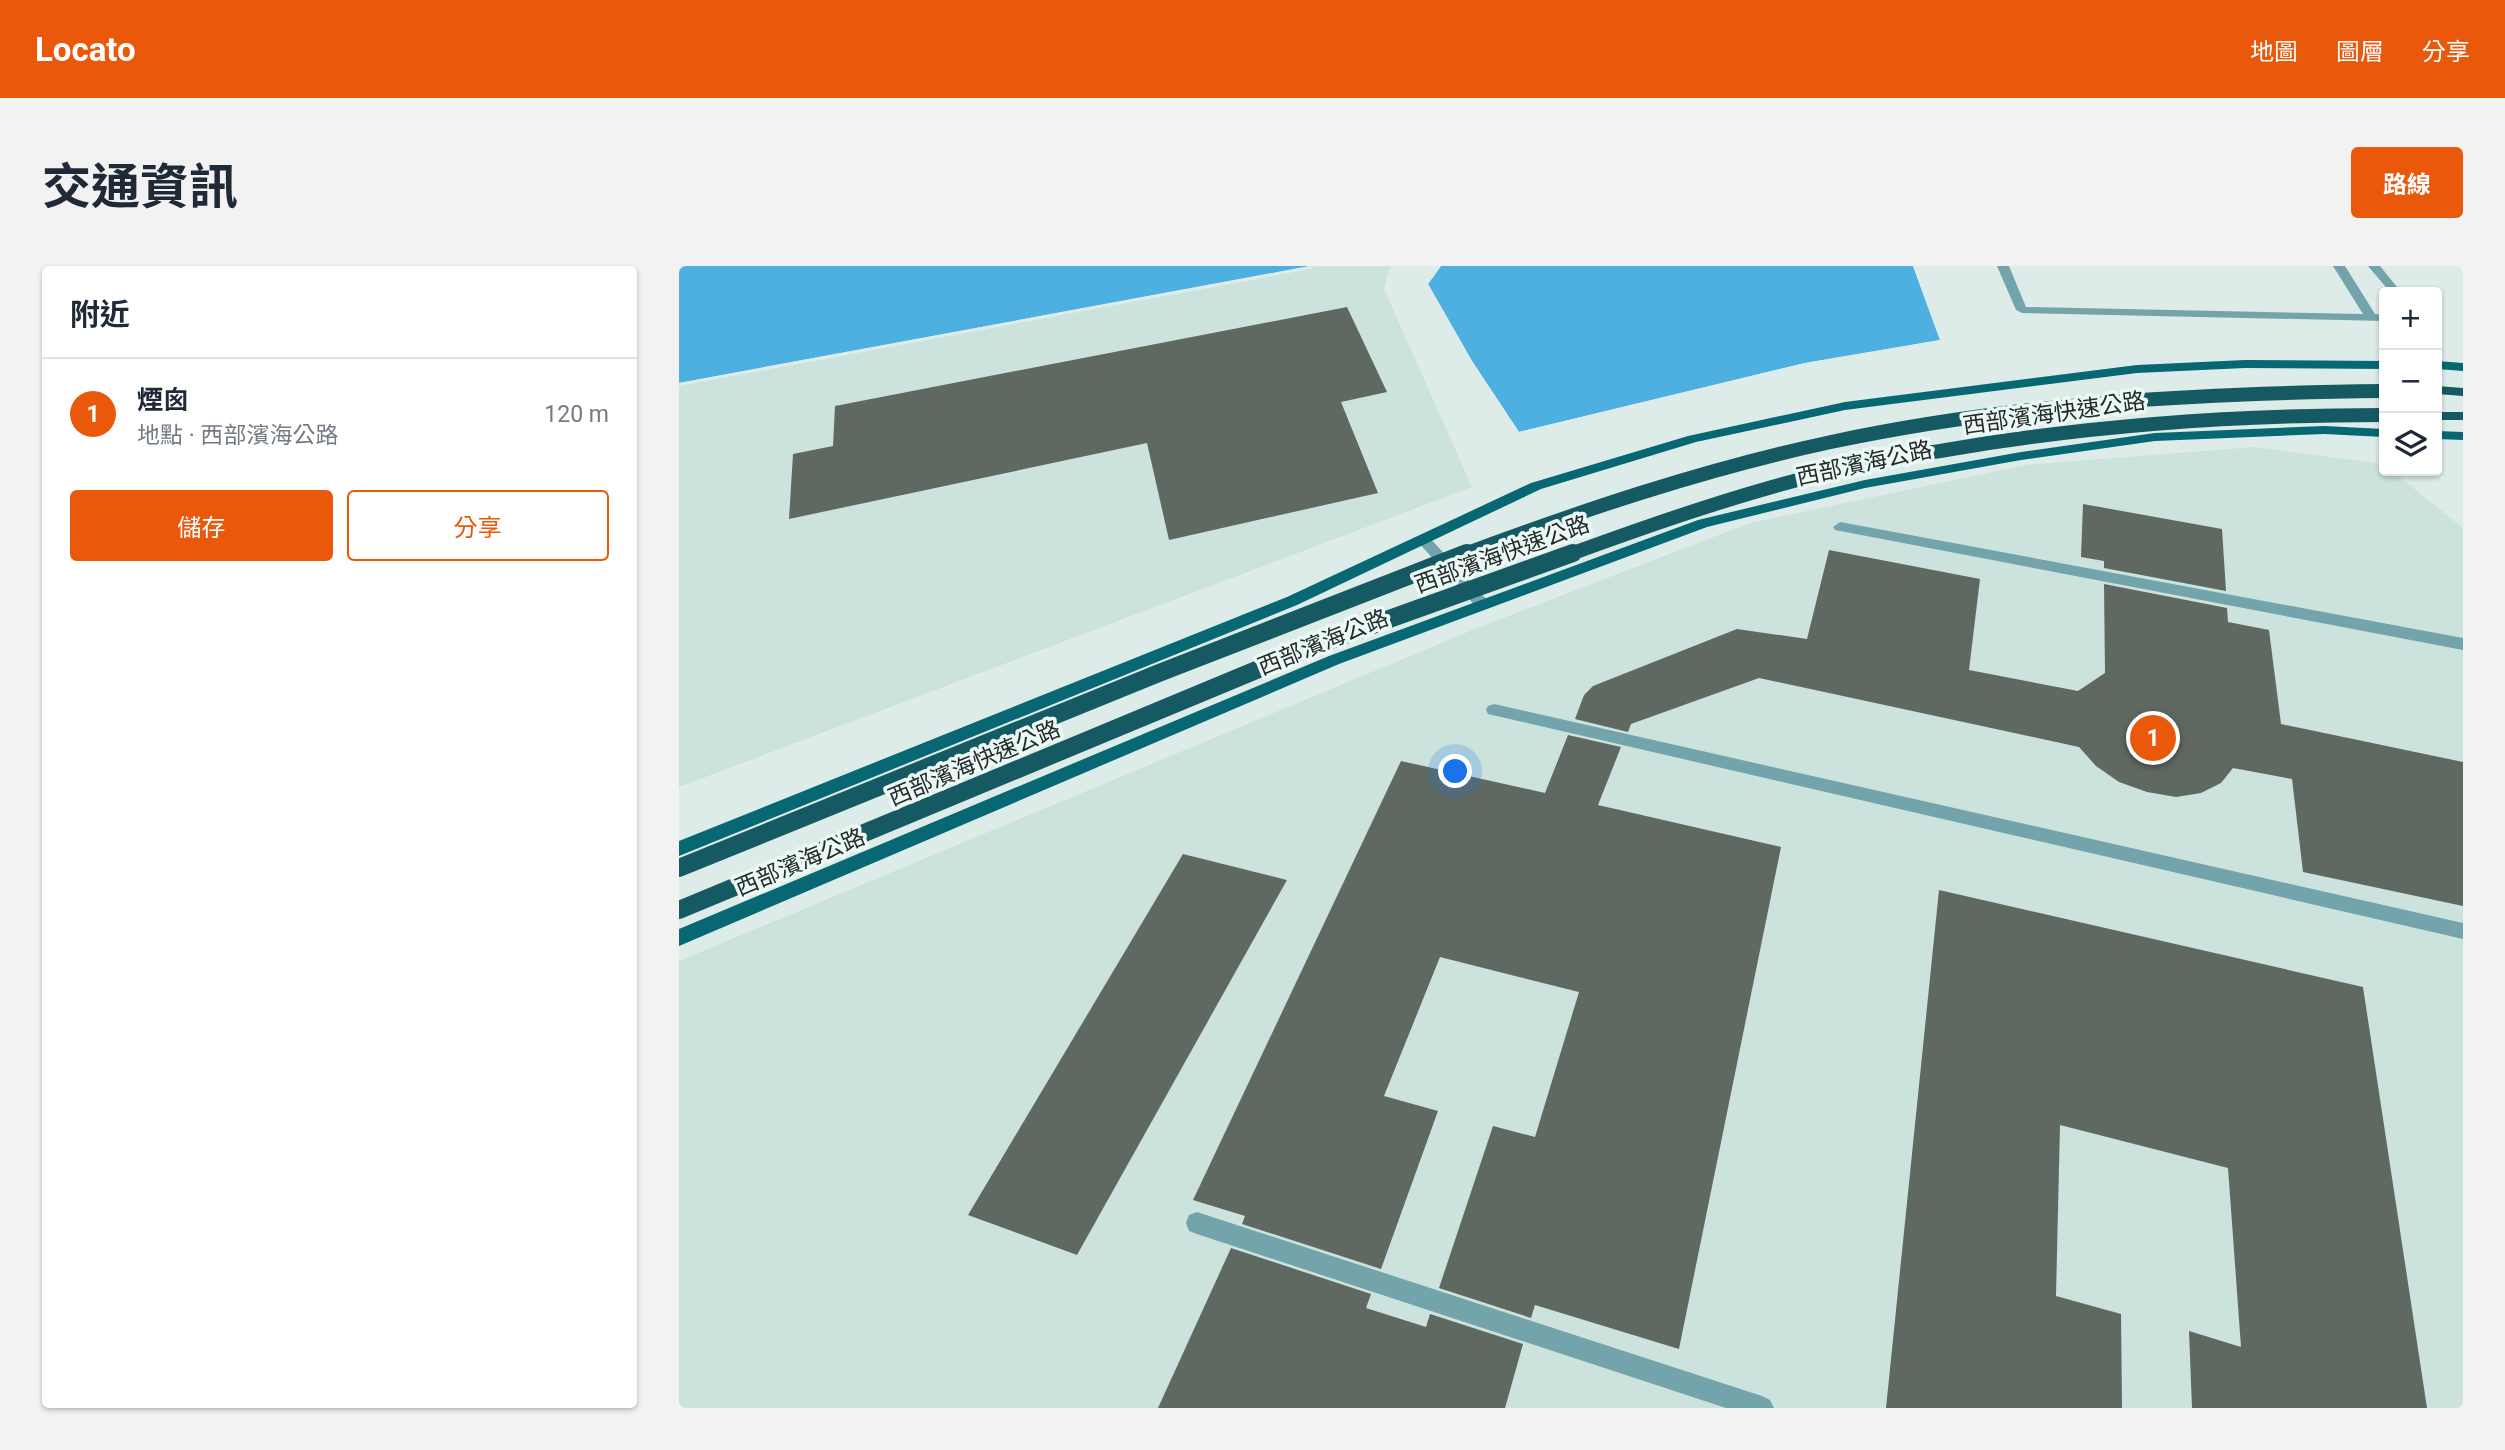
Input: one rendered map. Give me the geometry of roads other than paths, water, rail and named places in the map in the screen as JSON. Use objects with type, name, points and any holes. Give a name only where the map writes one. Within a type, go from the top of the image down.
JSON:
[{"type":"highway","points":[[2442,390],[2463,392]]},
{"type":"highway","name":"西部濱海快速公路","points":[[679,868],[1453,557],[1581,511],[1707,473],[1829,442],[1949,420],[2096,402],[2379,391]]},
{"type":"highway","name":"西部濱海快速公路","points":[[679,910],[1314,646],[1697,508],[1843,468],[2006,440],[2147,423],[2300,415],[2379,415]]},
{"type":"highway","points":[[2442,416],[2463,416]]},
{"type":"main road","points":[[679,849],[1292,601],[1536,486],[1693,439],[1845,406],[2137,369],[2245,364],[2379,365]]},
{"type":"main road","points":[[2442,365],[2463,367]]},
{"type":"main road","name":"西部濱海公路","points":[[679,938],[1334,660],[1703,523],[1865,484],[2021,456],[2155,437],[2323,430],[2379,433]]},
{"type":"main road","points":[[2442,435],[2463,436]]},
{"type":"street","points":[[2003,266],[2022,310],[2379,318]]},
{"type":"street","points":[[2339,266],[2371,318]]},
{"type":"street","points":[[2374,266],[2392,287]]},
{"type":"street","points":[[1840,527],[2463,644]]},
{"type":"street","points":[[1423,539],[1482,605]]},
{"type":"street","points":[[1494,710],[2463,932]]},
{"type":"street","points":[[1197,1223],[1762,1408]]},
{"type":"water","points":[[679,266],[1310,266],[679,383]]},
{"type":"water","points":[[1441,266],[1913,266],[1940,340],[1805,363],[1519,432],[1472,361],[1428,284]]},
{"type":"place","name":"煙囪","points":[[2153,738]]}]
